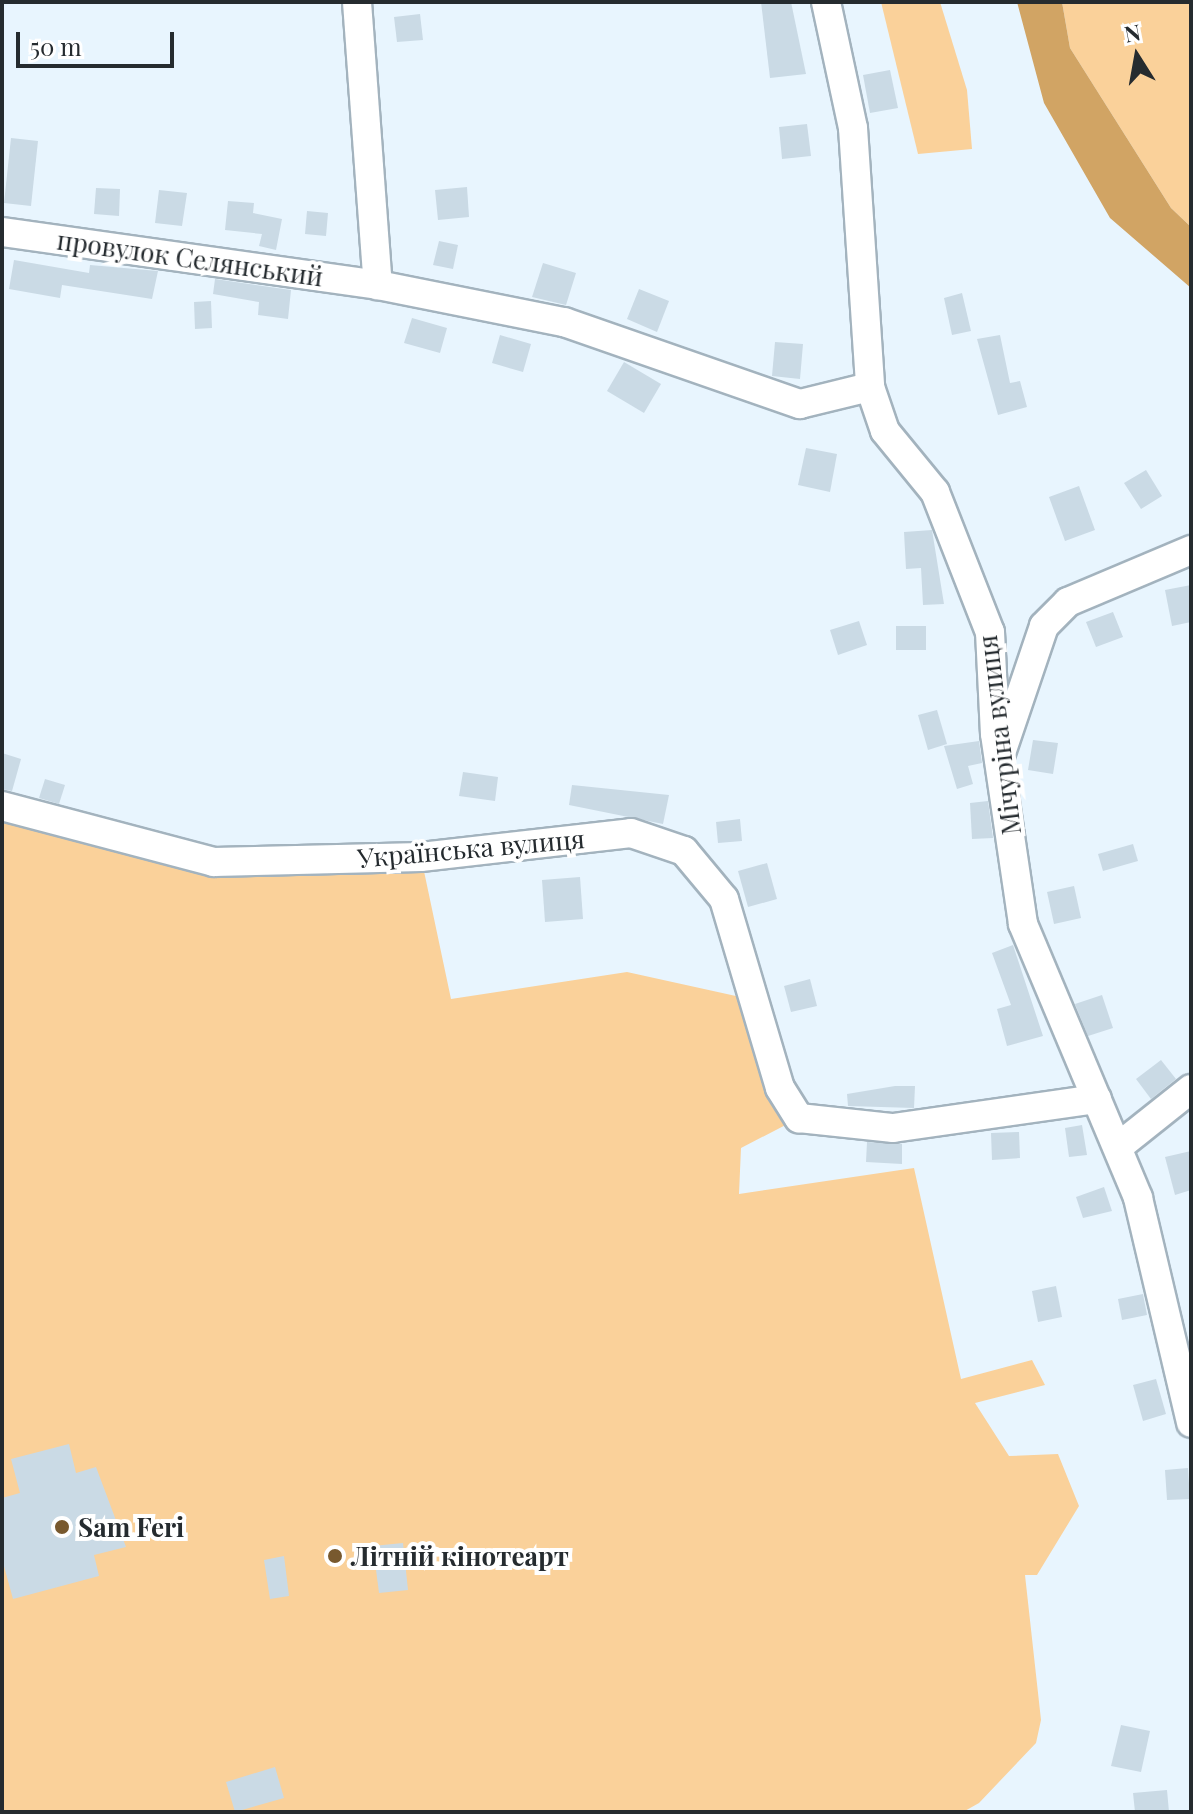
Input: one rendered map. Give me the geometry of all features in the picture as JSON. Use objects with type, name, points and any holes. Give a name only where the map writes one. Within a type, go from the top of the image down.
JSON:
[{"type":"street","points":[[357,2],[378,285]]},
{"type":"street","name":"Мічуріна вулиця","points":[[826,2],[853,128],[870,387],[885,431],[935,492],[990,632],[999,760],[1023,924],[1138,1198],[1191,1423]]},
{"type":"street","name":"провулок Селянський","points":[[2,232],[378,285],[564,322],[800,404],[870,387]]},
{"type":"street","points":[[999,760],[1044,626],[1068,602],[1191,550]]},
{"type":"street","name":"Українська вулиця","points":[[2,806],[214,862],[421,857],[631,833],[684,851],[724,899],[780,1088],[799,1118],[893,1128],[1097,1099]]},
{"type":"street","points":[[1118,1147],[1191,1089]]},
{"type":"shaded area","points":[[881,2],[940,2],[967,90],[972,149],[918,154]]},
{"type":"shaded area","points":[[1017,2],[1062,2],[1070,48],[1171,208],[1191,227],[1191,288],[1110,218],[1044,103]]},
{"type":"shaded area","points":[[1062,2],[1191,2],[1191,227],[1171,208],[1070,48]]},
{"type":"shaded area","points":[[2,804],[214,862],[421,857],[451,999],[627,972],[754,1000],[799,1118],[741,1148],[739,1194],[914,1168],[961,1379],[1032,1360],[1045,1385],[975,1403],[1009,1456],[1058,1454],[1079,1506],[1037,1575],[1025,1575],[1041,1720],[1036,1743],[979,1803],[963,1812],[2,1812]]},
{"type":"building","points":[[761,2],[791,2],[806,74],[770,78]]},
{"type":"building","points":[[420,14],[423,40],[397,42],[394,17]]},
{"type":"building","points":[[890,70],[898,108],[870,113],[863,75]]},
{"type":"building","points":[[807,124],[811,156],[782,159],[779,127]]},
{"type":"building","points":[[11,138],[38,141],[31,206],[4,203]]},
{"type":"building","points":[[467,187],[469,217],[438,220],[435,190]]},
{"type":"building","points":[[96,188],[120,189],[119,216],[94,214]]},
{"type":"building","points":[[159,190],[187,193],[182,226],[155,223]]},
{"type":"building","points":[[228,201],[254,203],[253,213],[282,219],[276,250],[259,246],[262,234],[225,230]]},
{"type":"building","points":[[307,211],[328,213],[326,236],[305,234]]},
{"type":"building","points":[[439,241],[458,245],[453,269],[433,265]]},
{"type":"building","points":[[14,260],[89,273],[90,265],[158,271],[152,299],[62,285],[60,298],[9,289]]},
{"type":"building","points":[[543,263],[576,273],[566,305],[532,297]]},
{"type":"building","points":[[215,279],[291,290],[288,319],[258,315],[259,302],[213,294]]},
{"type":"building","points":[[639,289],[669,301],[657,332],[627,319]]},
{"type":"building","points":[[962,293],[971,331],[952,335],[944,298]]},
{"type":"building","points":[[211,301],[212,328],[195,329],[194,302]]},
{"type":"building","points":[[412,318],[447,328],[440,353],[404,343]]},
{"type":"building","points":[[500,335],[531,344],[523,372],[492,363]]},
{"type":"building","points":[[1000,335],[1010,383],[1020,381],[1027,407],[998,415],[977,339]]},
{"type":"building","points":[[775,342],[803,344],[800,379],[772,376]]},
{"type":"building","points":[[624,362],[661,384],[644,413],[607,391]]},
{"type":"building","points":[[806,448],[837,454],[830,492],[798,485]]},
{"type":"building","points":[[1146,470],[1162,496],[1141,509],[1124,483]]},
{"type":"building","points":[[1079,486],[1095,530],[1065,541],[1049,497]]},
{"type":"building","points":[[932,530],[944,604],[923,605],[921,568],[906,569],[904,532]]},
{"type":"building","points":[[1191,585],[1191,622],[1172,626],[1165,590]]},
{"type":"building","points":[[1113,612],[1123,637],[1096,647],[1086,622]]},
{"type":"building","points":[[859,621],[867,645],[838,655],[830,630]]},
{"type":"building","points":[[896,626],[926,626],[926,650],[896,650]]},
{"type":"building","points":[[937,710],[947,744],[928,750],[918,715]]},
{"type":"building","points":[[1033,740],[1058,743],[1053,774],[1028,770]]},
{"type":"building","points":[[979,741],[982,763],[968,766],[973,784],[957,789],[944,746]]},
{"type":"building","points":[[2,753],[21,759],[12,791],[2,789]]},
{"type":"building","points":[[463,772],[498,777],[495,801],[459,796]]},
{"type":"building","points":[[45,779],[65,785],[59,804],[39,798]]},
{"type":"building","points":[[572,785],[669,795],[663,824],[569,805]]},
{"type":"building","points":[[988,801],[993,838],[972,839],[970,803]]},
{"type":"building","points":[[740,819],[742,841],[718,843],[716,822]]},
{"type":"building","points":[[1133,844],[1138,861],[1103,871],[1098,854]]},
{"type":"building","points":[[767,863],[777,899],[748,907],[738,871]]},
{"type":"building","points":[[580,877],[583,919],[545,922],[542,880]]},
{"type":"building","points":[[1074,886],[1081,918],[1054,924],[1047,892]]},
{"type":"building","points":[[1013,945],[1043,1036],[1007,1046],[997,1009],[1011,1005],[992,953]]},
{"type":"building","points":[[810,979],[817,1006],[791,1012],[784,986]]},
{"type":"building","points":[[1102,995],[1113,1028],[1088,1036],[1075,1004]]},
{"type":"building","points":[[1161,1060],[1176,1079],[1151,1099],[1136,1079]]},
{"type":"building","points":[[915,1086],[914,1108],[848,1106],[847,1094]]},
{"type":"building","points":[[1082,1125],[1087,1155],[1069,1157],[1065,1128]]},
{"type":"building","points":[[1019,1132],[1020,1158],[992,1160],[991,1133]]},
{"type":"building","points":[[867,1142],[902,1144],[902,1164],[866,1162]]},
{"type":"building","points":[[1191,1151],[1191,1190],[1175,1195],[1165,1157]]},
{"type":"building","points":[[1104,1187],[1112,1211],[1083,1218],[1076,1197]]},
{"type":"building","points":[[1056,1286],[1062,1317],[1038,1322],[1032,1291]]},
{"type":"building","points":[[1143,1294],[1147,1315],[1122,1320],[1118,1299]]},
{"type":"building","points":[[1156,1379],[1166,1414],[1143,1421],[1133,1385]]},
{"type":"building","name":"Sam Feri","points":[[69,1444],[76,1473],[96,1467],[126,1547],[94,1555],[99,1576],[13,1599],[2,1559],[2,1498],[20,1493],[11,1459]]},
{"type":"building","points":[[1188,1468],[1190,1499],[1167,1500],[1165,1470]]},
{"type":"building","points":[[403,1543],[408,1590],[379,1593],[373,1546]]},
{"type":"building","points":[[284,1556],[289,1596],[270,1599],[264,1560]]},
{"type":"building","points":[[1121,1725],[1150,1731],[1141,1772],[1111,1766]]},
{"type":"building","points":[[275,1767],[284,1798],[235,1812],[226,1782]]},
{"type":"building","points":[[1167,1790],[1169,1812],[1135,1812],[1133,1793]]},
{"type":"place","name":"Sam Feri","points":[[62,1527]]},
{"type":"place","name":"Літній кінотеарт","points":[[335,1556]]}]
